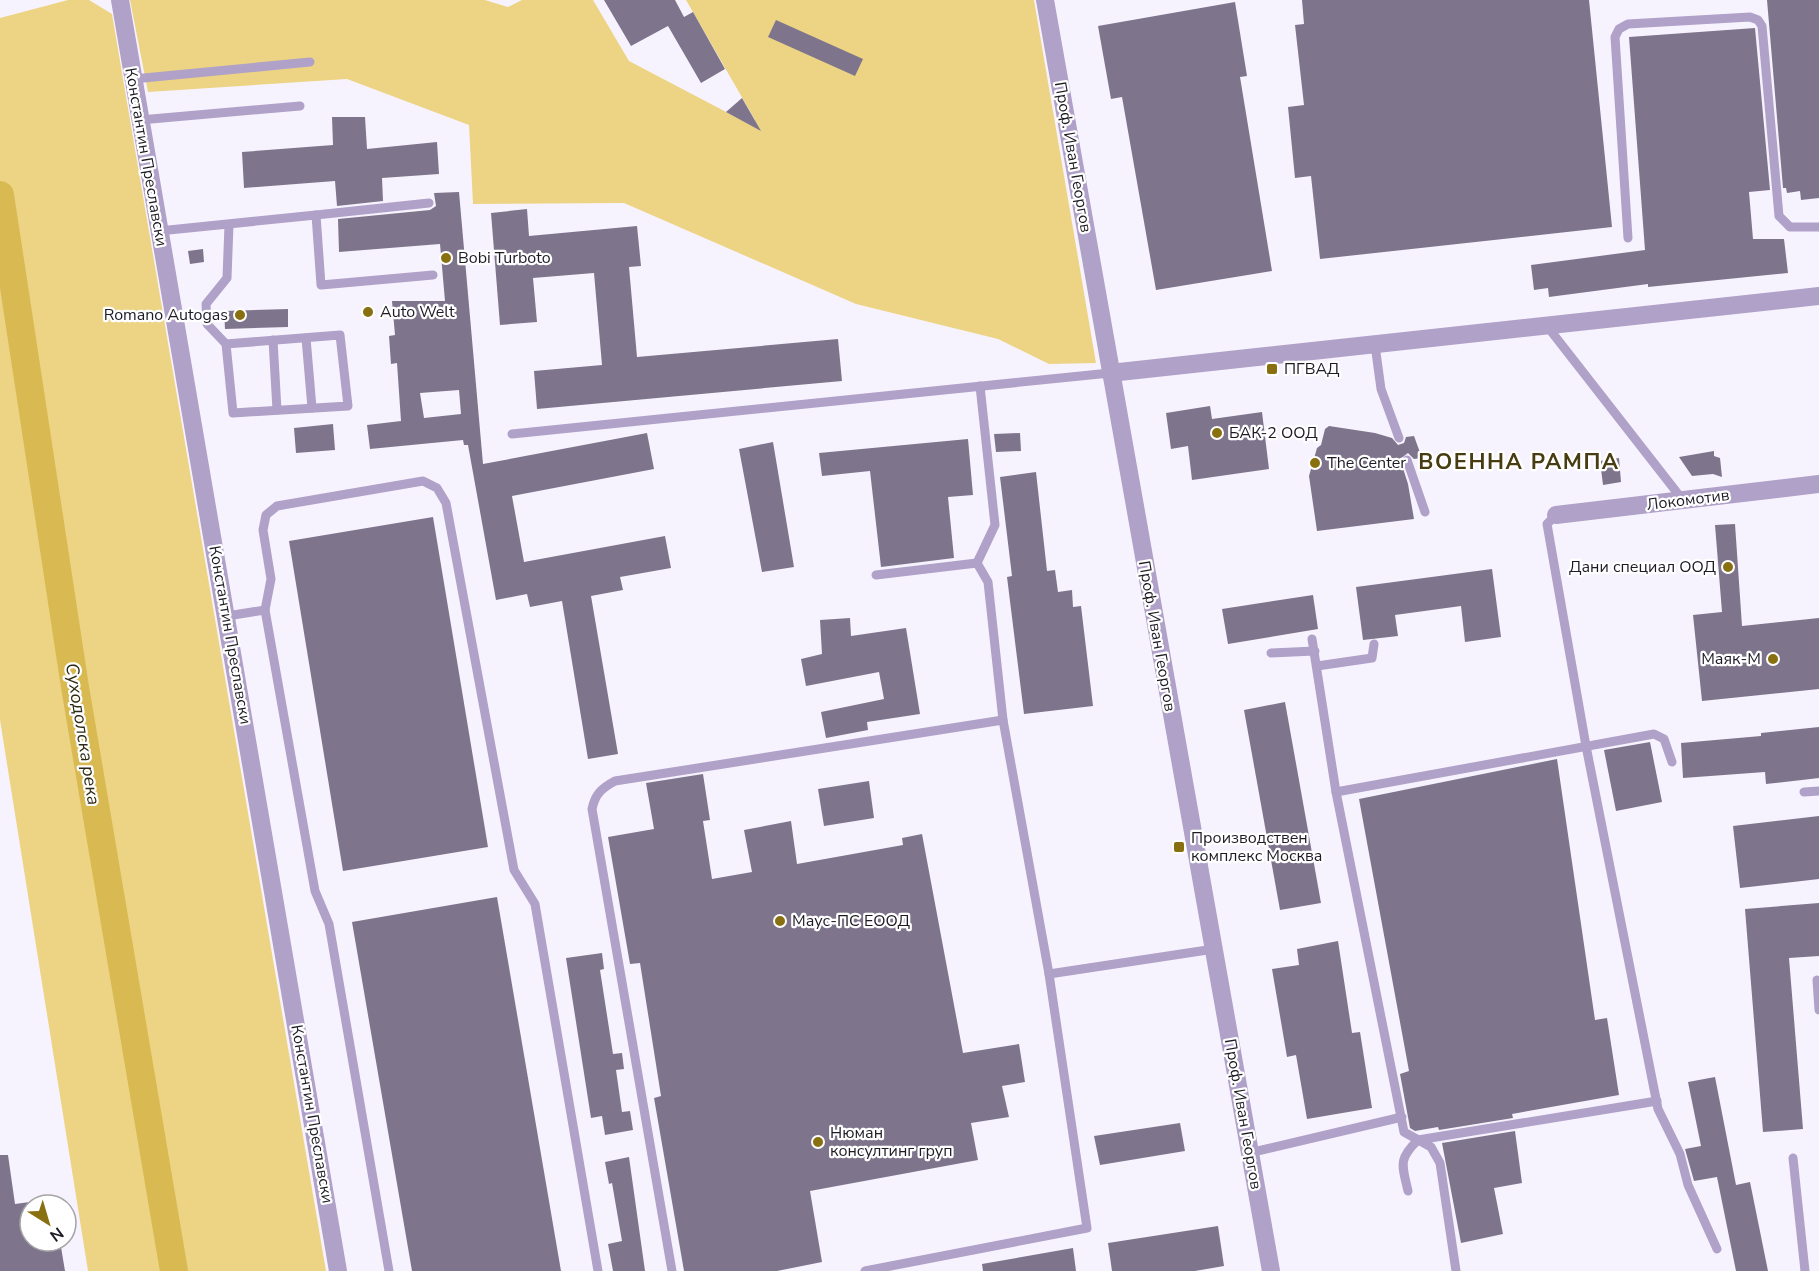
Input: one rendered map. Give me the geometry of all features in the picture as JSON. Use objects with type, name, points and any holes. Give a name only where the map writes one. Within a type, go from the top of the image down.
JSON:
[{"type":"street","name":"Константин Преславски","points":[[120,0],[338,1271]]},
{"type":"street","name":"Проф. Иван Георгов","points":[[1046,0],[1110,373],[1271,1271]]},
{"type":"street","points":[[1110,373],[1819,296]]},
{"type":"street","name":"Локомотив","points":[[1556,515],[1819,484]]},
{"type":"lane","points":[[1628,238],[1615,37],[1619,29],[1628,24],[1739,17],[1758,20],[1762,26],[1779,216],[1790,227],[1819,227]]},
{"type":"lane","points":[[133,79],[310,62]]},
{"type":"lane","points":[[140,120],[300,106]]},
{"type":"lane","points":[[159,231],[429,203]]},
{"type":"lane","points":[[316,215],[321,285],[433,275]]},
{"type":"lane","points":[[226,344],[340,335],[348,406],[234,413],[226,344],[207,324],[206,304],[227,278],[229,225]]},
{"type":"lane","points":[[1547,326],[1683,500]]},
{"type":"lane","points":[[306,338],[312,408]]},
{"type":"lane","points":[[273,340],[277,411]]},
{"type":"lane","points":[[1375,345],[1381,389],[1399,438]]},
{"type":"lane","points":[[512,434],[1110,373]]},
{"type":"lane","points":[[977,563],[996,525],[980,386]]},
{"type":"lane","points":[[1407,460],[1425,512]]},
{"type":"lane","points":[[389,1271],[329,924],[315,891],[265,610],[271,579],[263,530],[266,515],[277,506],[423,482],[436,488],[446,503],[514,870],[535,903],[598,1271]]},
{"type":"lane","points":[[1556,515],[1547,524],[1586,746],[1657,1101],[1680,1154],[1688,1185],[1717,1249]]},
{"type":"lane","points":[[876,575],[977,563]]},
{"type":"lane","points":[[865,1271],[1087,1228],[1049,974],[1003,720],[988,582],[977,563]]},
{"type":"lane","points":[[227,616],[265,610]]},
{"type":"lane","points":[[1312,639],[1336,792],[1404,1132],[1431,1147],[1440,1163],[1456,1271]]},
{"type":"lane","points":[[1317,666],[1372,658],[1374,644]]},
{"type":"lane","points":[[1271,653],[1315,651]]},
{"type":"lane","points":[[672,1271],[592,809],[594,797],[603,787],[615,781],[1003,720]]},
{"type":"lane","points":[[1336,792],[1586,746],[1660,735],[1665,739],[1672,762]]},
{"type":"lane","points":[[1804,792],[1819,791]]},
{"type":"lane","points":[[1049,974],[1214,949]]},
{"type":"lane","points":[[1817,980],[1819,1010]]},
{"type":"lane","points":[[1408,1191],[1401,1162],[1406,1151],[1418,1140],[1657,1101]]},
{"type":"lane","points":[[1249,1153],[1402,1117]]},
{"type":"lane","points":[[1793,1158],[1805,1271]]},
{"type":"shaded area","points":[[68,0],[89,0],[112,14],[326,1271],[88,1271],[78,1208],[78,1193],[76,1193],[0,720],[0,18]]},
{"type":"shaded area","points":[[130,0],[485,0],[508,7],[522,0],[593,0],[629,61],[751,125],[755,120],[686,0],[1034,0],[1096,363],[1049,364],[998,339],[856,304],[624,203],[473,204],[469,125],[347,79],[148,92]]},
{"type":"building","points":[[604,0],[675,0],[684,17],[693,12],[725,69],[701,83],[668,26],[631,46]]},
{"type":"building","points":[[1302,0],[1589,0],[1612,227],[1320,259],[1311,176],[1295,178],[1288,107],[1304,105],[1295,25],[1304,24]]},
{"type":"building","points":[[1767,0],[1819,0],[1819,198],[1801,200],[1800,191],[1787,193],[1786,188],[1783,188]]},
{"type":"building","points":[[1235,2],[1247,76],[1240,77],[1272,271],[1156,290],[1122,97],[1111,99],[1098,26]]},
{"type":"building","points":[[776,20],[863,59],[855,76],[768,37]]},
{"type":"building","points":[[1755,28],[1770,190],[1749,192],[1753,239],[1784,239],[1788,273],[1648,287],[1648,284],[1549,297],[1548,288],[1534,290],[1531,265],[1645,250],[1629,37]]},
{"type":"building","points":[[742,98],[761,131],[726,112]]},
{"type":"building","points":[[332,117],[365,117],[367,149],[437,142],[439,174],[382,178],[383,201],[337,206],[335,181],[244,188],[242,152],[333,145]]},
{"type":"building","points":[[459,192],[483,464],[647,433],[654,469],[512,496],[524,562],[665,536],[671,568],[620,577],[623,590],[591,596],[618,754],[588,759],[562,601],[530,607],[527,594],[496,600],[468,445],[464,445],[463,440],[370,449],[367,425],[401,421],[397,363],[391,364],[389,336],[395,335],[392,301],[445,301],[440,244],[339,252],[338,219],[430,210],[436,206],[434,193]],"holes":[[[459,390],[461,414],[424,418],[420,393]]]},
{"type":"building","points":[[527,209],[529,236],[637,226],[641,266],[629,267],[637,357],[838,339],[842,381],[537,409],[534,371],[602,365],[594,273],[533,278],[537,322],[500,325],[491,213]]},
{"type":"building","points":[[203,249],[204,262],[190,264],[188,251]]},
{"type":"building","points":[[288,309],[288,327],[225,329],[224,311]]},
{"type":"building","name":"БАК-2 ООД","points":[[1210,406],[1212,419],[1262,412],[1269,469],[1192,480],[1188,446],[1171,449],[1166,413]]},
{"type":"building","points":[[333,424],[335,450],[296,453],[294,428]]},
{"type":"building","points":[[1329,426],[1375,433],[1392,438],[1398,445],[1404,443],[1406,437],[1414,436],[1422,458],[1414,459],[1408,453],[1400,459],[1408,484],[1414,519],[1317,531],[1309,476],[1317,448],[1321,445],[1325,429]]},
{"type":"building","points":[[1020,433],[1021,451],[996,452],[994,434]]},
{"type":"building","points":[[968,439],[973,495],[948,497],[954,558],[881,567],[870,471],[822,476],[819,453]]},
{"type":"building","points":[[773,442],[794,567],[762,572],[739,449]]},
{"type":"building","points":[[1714,451],[1714,456],[1720,458],[1722,477],[1713,474],[1692,476],[1679,457]]},
{"type":"building","points":[[1619,458],[1621,482],[1603,485],[1600,461]]},
{"type":"building","points":[[1036,472],[1047,571],[1055,570],[1058,592],[1072,590],[1073,607],[1081,606],[1093,706],[1024,714],[1007,577],[1012,576],[1000,477]]},
{"type":"building","points":[[433,517],[488,847],[343,871],[289,541]]},
{"type":"building","points":[[1735,524],[1742,626],[1819,618],[1819,689],[1702,701],[1693,615],[1722,612],[1715,525]]},
{"type":"building","points":[[1492,569],[1501,637],[1465,642],[1461,606],[1395,615],[1398,636],[1363,640],[1356,587]]},
{"type":"building","points":[[1313,595],[1318,629],[1228,644],[1222,609]]},
{"type":"building","points":[[850,618],[851,636],[906,628],[920,714],[867,722],[868,730],[826,738],[821,712],[884,699],[879,672],[806,686],[801,659],[822,654],[820,620]]},
{"type":"building","points":[[1285,702],[1321,903],[1280,910],[1244,710]]},
{"type":"building","points":[[1819,727],[1819,778],[1766,784],[1765,772],[1683,778],[1681,743],[1761,736],[1761,733]]},
{"type":"building","points":[[1650,742],[1662,802],[1616,811],[1604,750]]},
{"type":"building","points":[[1557,759],[1595,1020],[1607,1018],[1619,1095],[1512,1114],[1513,1118],[1439,1130],[1438,1127],[1415,1131],[1410,1128],[1400,1074],[1409,1071],[1359,799]]},
{"type":"building","points":[[703,774],[710,820],[703,821],[712,879],[752,872],[744,830],[791,821],[797,864],[903,845],[902,838],[922,834],[963,1053],[1019,1044],[1025,1082],[1002,1086],[1009,1117],[971,1123],[978,1160],[810,1191],[822,1262],[777,1271],[684,1271],[654,1098],[661,1096],[640,963],[630,964],[608,837],[654,829],[646,783]]},
{"type":"building","points":[[869,781],[874,818],[824,826],[818,789]]},
{"type":"building","points":[[1819,816],[1819,879],[1740,888],[1733,826]]},
{"type":"building","points":[[497,897],[561,1271],[412,1271],[352,922]]},
{"type":"building","points":[[1819,903],[1819,956],[1789,958],[1803,1129],[1763,1132],[1745,909]]},
{"type":"building","points":[[1338,941],[1352,1033],[1360,1032],[1372,1108],[1307,1119],[1296,1055],[1287,1057],[1272,969],[1299,965],[1297,949]]},
{"type":"building","points":[[602,953],[604,969],[600,970],[613,1054],[622,1053],[624,1069],[616,1070],[622,1112],[630,1111],[633,1130],[605,1135],[602,1116],[591,1118],[566,958]]},
{"type":"building","points":[[1715,1077],[1736,1185],[1750,1182],[1768,1271],[1736,1271],[1717,1177],[1694,1181],[1685,1149],[1701,1146],[1688,1082]]},
{"type":"building","points":[[1180,1123],[1185,1151],[1100,1165],[1094,1136]]},
{"type":"building","points":[[1515,1131],[1522,1183],[1494,1188],[1503,1234],[1461,1243],[1442,1143]]},
{"type":"building","points":[[0,1155],[8,1155],[15,1204],[18,1204],[18,1253],[62,1253],[65,1271],[0,1271]]},
{"type":"building","points":[[629,1157],[645,1271],[613,1271],[608,1244],[622,1241],[612,1183],[609,1184],[605,1162]]},
{"type":"building","points":[[1218,1226],[1224,1266],[1195,1271],[1112,1271],[1108,1243]]},
{"type":"building","points":[[1073,1248],[1076,1271],[983,1271],[982,1264]]},
{"type":"waterway","name":"Суходолска река","points":[[0,195],[75,687],[174,1271]]},
{"type":"place","name":"Bobi Turboto","points":[[446,258]]},
{"type":"place","name":"Auto Welt","points":[[368,312]]},
{"type":"place","name":"Romano Autogas","points":[[240,315]]},
{"type":"place","name":"ПГВАД","points":[[1272,369]]},
{"type":"place","name":"БАК-2 ООД","points":[[1217,433]]},
{"type":"place","name":"The Center","points":[[1315,463]]},
{"type":"place","name":"Дани специал ООД","points":[[1728,567]]},
{"type":"place","name":"Маяк-М","points":[[1773,659]]},
{"type":"place","name":"Производствен комплекс Москва","points":[[1179,847]]},
{"type":"place","name":"Маус-ПС ЕООД","points":[[780,921]]},
{"type":"place","name":"Нюман консултинг груп","points":[[818,1142]]},
{"type":"district","name":"ВОЕННА РАМПА","points":[[1519,462]]}]
